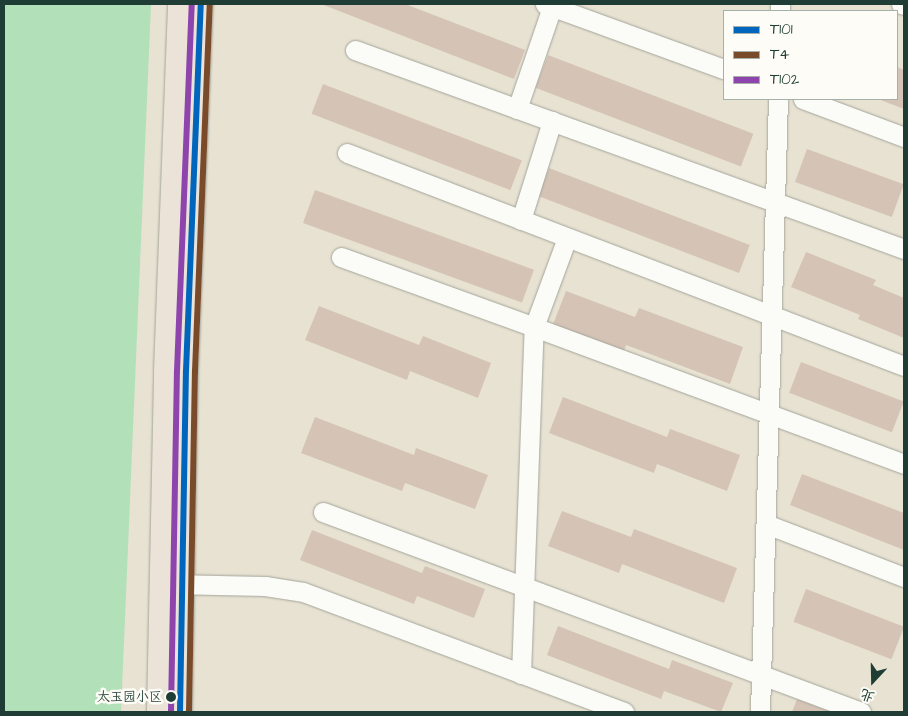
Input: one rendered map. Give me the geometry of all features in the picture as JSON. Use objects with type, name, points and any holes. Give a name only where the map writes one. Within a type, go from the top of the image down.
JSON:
[{"type":"main road","points":[[180,4],[166,371],[172,584],[180,712]]},
{"type":"main road","points":[[159,712],[172,584],[186,371],[201,4]]},
{"type":"street","points":[[900,4],[904,5]]},
{"type":"street","points":[[517,109],[548,5],[723,69]]},
{"type":"street","points":[[355,50],[904,249]]},
{"type":"street","points":[[760,712],[778,100]]},
{"type":"street","points":[[807,100],[904,137]]},
{"type":"street","points":[[521,220],[552,122]]},
{"type":"street","points":[[347,153],[771,317],[904,366]]},
{"type":"street","points":[[521,674],[534,327],[567,238]]},
{"type":"street","points":[[342,257],[904,464]]},
{"type":"street","points":[[323,512],[861,712]]},
{"type":"street","points":[[766,524],[904,577]]},
{"type":"street","points":[[172,584],[265,586],[303,592],[624,712]]},
{"type":"green space","points":[[4,4],[151,4],[121,712],[4,712]]},
{"type":"building","points":[[321,4],[405,4],[525,50],[514,79]]},
{"type":"building","points":[[548,55],[753,134],[741,167],[535,88]]},
{"type":"building","points":[[898,67],[904,70],[904,109],[881,100],[898,100]]},
{"type":"building","points":[[323,84],[522,160],[510,190],[312,114]]},
{"type":"building","points":[[807,149],[904,184],[892,217],[795,182]]},
{"type":"building","points":[[549,168],[750,245],[739,273],[538,196]]},
{"type":"building","points":[[315,190],[534,270],[522,303],[303,223]]},
{"type":"building","points":[[806,252],[876,280],[873,285],[904,298],[904,338],[858,319],[860,315],[791,287]]},
{"type":"building","points":[[566,291],[635,317],[639,308],[743,347],[730,384],[626,345],[623,354],[552,327]]},
{"type":"building","points":[[319,306],[419,345],[423,336],[491,363],[478,398],[410,371],[407,380],[305,340]]},
{"type":"building","points":[[801,362],[904,401],[892,432],[789,393]]},
{"type":"building","points":[[563,397],[667,437],[670,429],[740,455],[727,491],[657,464],[654,473],[549,433]]},
{"type":"building","points":[[315,417],[414,455],[416,448],[488,475],[475,509],[405,483],[402,491],[301,453]]},
{"type":"building","points":[[802,474],[904,513],[904,550],[790,505]]},
{"type":"building","points":[[562,511],[631,537],[634,529],[737,568],[724,603],[622,564],[619,573],[548,546]]},
{"type":"building","points":[[312,530],[422,573],[425,566],[485,589],[474,618],[417,596],[414,604],[300,560]]},
{"type":"building","points":[[806,589],[904,627],[891,659],[793,622]]},
{"type":"building","points":[[558,626],[669,669],[672,660],[733,683],[721,712],[664,691],[661,699],[547,655]]},
{"type":"building","points":[[797,699],[831,712],[792,712]]},
{"type":"transit line","name":"T102","points":[[171,712],[177,371],[192,4]]},
{"type":"transit line","name":"T101","points":[[180,712],[186,371],[201,4]]},
{"type":"transit line","name":"T4","points":[[189,712],[195,371],[210,4]]},
{"type":"place","name":"太玉园小区","points":[[171,697]]}]
